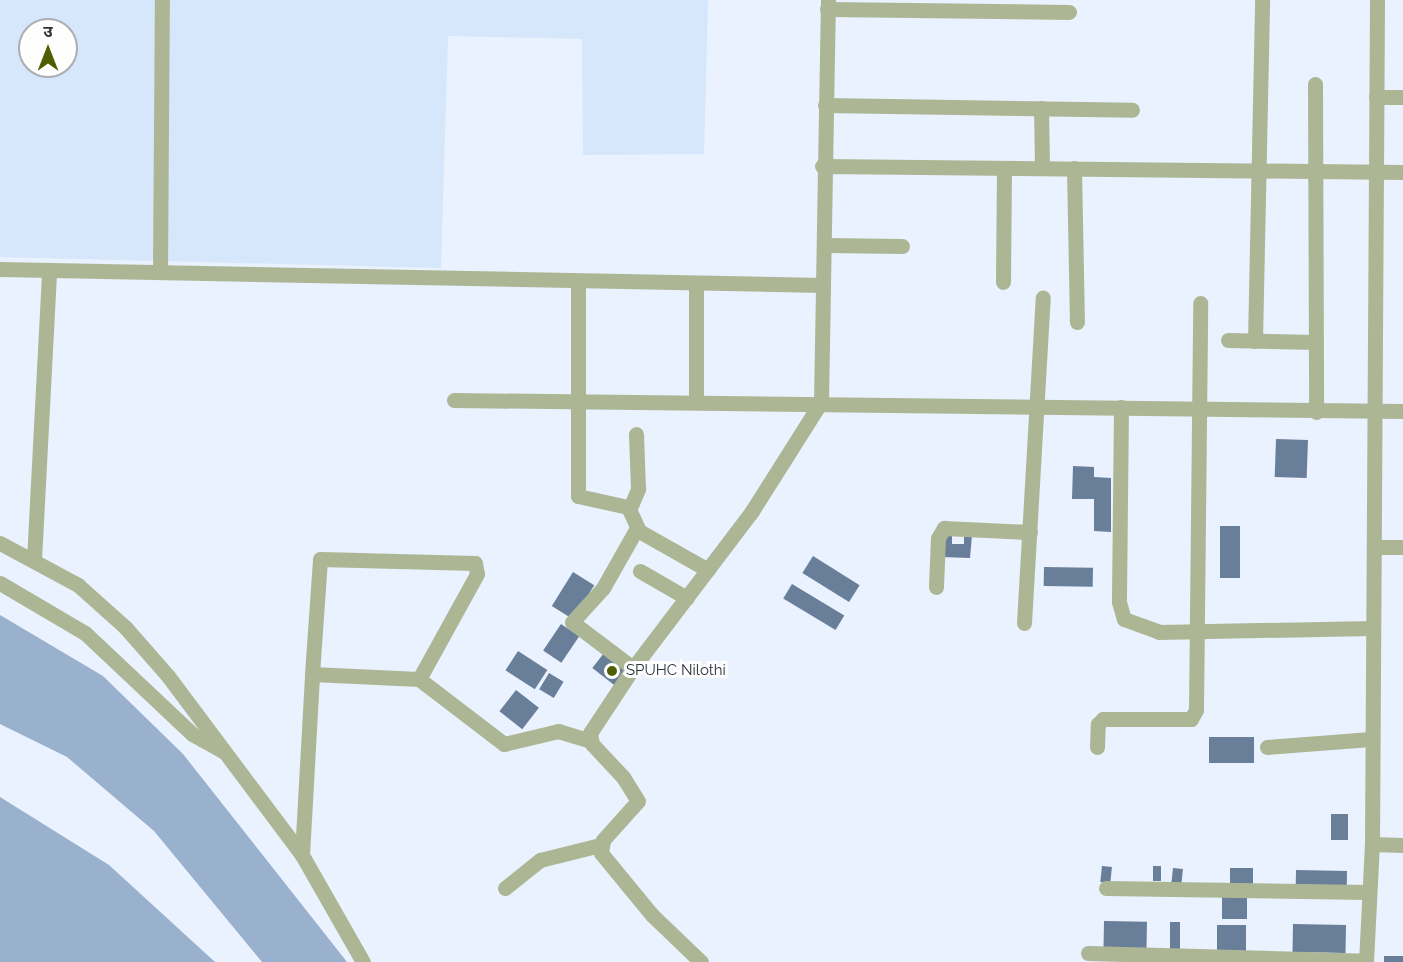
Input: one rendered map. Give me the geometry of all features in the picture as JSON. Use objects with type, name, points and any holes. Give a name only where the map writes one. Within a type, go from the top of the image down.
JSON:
[{"type":"street","points":[[160,272],[162,0]]},
{"type":"street","points":[[1255,341],[1262,0]]},
{"type":"street","points":[[1088,953],[1366,961],[1372,844],[1377,0]]},
{"type":"street","points":[[590,741],[592,727],[633,668],[764,493],[821,402],[826,245],[822,166],[828,4],[1069,12]]},
{"type":"street","points":[[1315,84],[1316,412]]},
{"type":"street","points":[[1376,97],[1403,97]]},
{"type":"street","points":[[825,105],[1132,110]]},
{"type":"street","points":[[1041,108],[1042,168]]},
{"type":"street","points":[[822,166],[1257,168],[1403,172]]},
{"type":"street","points":[[1003,282],[1004,168]]},
{"type":"street","points":[[1074,168],[1077,322]]},
{"type":"street","points":[[826,245],[902,246]]},
{"type":"street","points":[[0,269],[823,285]]},
{"type":"street","points":[[34,560],[49,270]]},
{"type":"street","points":[[578,281],[578,496],[630,508]]},
{"type":"street","points":[[696,284],[696,401]]},
{"type":"street","points":[[1024,623],[1040,406],[1043,298]]},
{"type":"street","points":[[1097,747],[1098,724],[1103,719],[1193,718],[1198,631],[1200,303]]},
{"type":"street","points":[[1228,340],[1316,342]]},
{"type":"street","points":[[454,400],[821,402],[1316,412],[1403,411]]},
{"type":"street","points":[[1121,408],[1121,611],[1124,619],[1142,629],[1198,631],[1373,628]]},
{"type":"street","points":[[636,434],[638,489],[630,508],[637,528],[708,570]]},
{"type":"street","points":[[633,668],[572,621],[603,588],[637,528]]},
{"type":"street","points":[[936,588],[938,538],[944,528],[1030,532]]},
{"type":"street","points":[[0,543],[78,585],[125,627],[227,753],[302,855],[363,962]]},
{"type":"street","points":[[1375,547],[1403,548]]},
{"type":"street","points":[[302,855],[320,559],[475,563],[477,574],[419,679]]},
{"type":"street","points":[[640,571],[687,598]]},
{"type":"street","points":[[0,583],[86,633],[192,734],[227,753]]},
{"type":"street","points":[[312,674],[419,679],[504,744],[558,731],[590,741],[623,777],[638,801],[600,845],[540,860],[505,888]]},
{"type":"street","points":[[1268,747],[1371,739]]},
{"type":"street","points":[[1372,844],[1403,845]]},
{"type":"street","points":[[600,845],[603,857],[652,915],[701,962]]},
{"type":"street","points":[[1106,888],[1368,892]]},
{"type":"shaded area","points":[[0,0],[708,0],[704,154],[583,155],[582,39],[448,36],[441,268],[0,257]]},
{"type":"shaded area","points":[[0,615],[103,676],[183,754],[347,962],[262,962],[154,831],[67,757],[0,724]]},
{"type":"shaded area","points":[[0,797],[109,865],[215,962],[0,962]]},
{"type":"building","points":[[1276,439],[1308,440],[1307,478],[1275,477]]},
{"type":"building","points":[[1073,466],[1094,467],[1094,477],[1111,478],[1111,532],[1094,531],[1094,499],[1072,499]]},
{"type":"building","points":[[1220,526],[1240,526],[1240,578],[1220,578]]},
{"type":"building","points":[[942,533],[952,534],[952,544],[964,544],[964,535],[972,535],[970,558],[941,557]]},
{"type":"building","points":[[813,556],[860,585],[849,602],[802,573]]},
{"type":"building","points":[[1044,567],[1093,568],[1093,587],[1044,586]]},
{"type":"building","points":[[573,572],[594,585],[573,619],[552,606]]},
{"type":"building","points":[[792,584],[844,615],[836,630],[783,599]]},
{"type":"building","points":[[561,624],[579,636],[561,663],[543,651]]},
{"type":"building","points":[[518,651],[547,670],[535,689],[505,670]]},
{"type":"building","points":[[604,653],[627,671],[615,686],[592,668]]},
{"type":"building","points":[[549,673],[564,682],[554,698],[539,689]]},
{"type":"building","points":[[516,690],[539,708],[522,729],[499,711]]},
{"type":"building","points":[[1209,737],[1254,737],[1254,763],[1209,763]]},
{"type":"building","points":[[1331,814],[1348,814],[1348,840],[1331,840]]},
{"type":"building","points":[[1102,866],[1112,867],[1110,883],[1100,882]]},
{"type":"building","points":[[1153,866],[1161,866],[1161,881],[1153,881]]},
{"type":"building","points":[[1173,868],[1183,869],[1181,886],[1171,885]]},
{"type":"building","points":[[1230,868],[1253,868],[1253,886],[1230,886]]},
{"type":"building","points":[[1296,870],[1347,871],[1347,888],[1296,887]]},
{"type":"building","points":[[1222,897],[1247,897],[1247,919],[1222,919]]},
{"type":"building","points":[[1104,921],[1147,922],[1147,949],[1104,948]]},
{"type":"building","points":[[1170,922],[1180,922],[1180,952],[1170,952]]},
{"type":"building","points":[[1293,924],[1346,925],[1346,953],[1293,952]]},
{"type":"building","points":[[1217,925],[1246,925],[1246,953],[1217,953]]},
{"type":"building","points":[[1384,956],[1403,956],[1403,962],[1384,962]]},
{"type":"place","name":"SPUHC Nilothi","points":[[612,671]]}]
